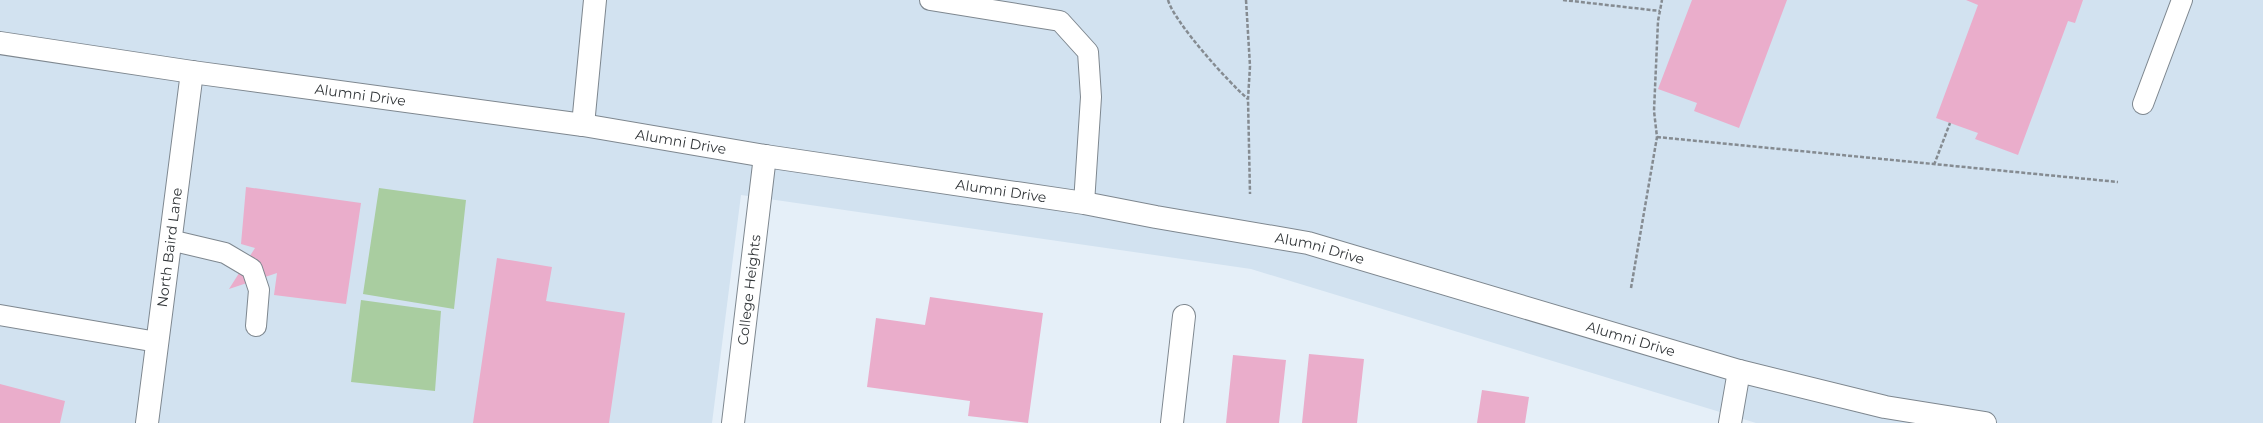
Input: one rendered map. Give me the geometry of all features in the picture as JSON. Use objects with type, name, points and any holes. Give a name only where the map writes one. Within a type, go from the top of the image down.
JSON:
[{"type":"street","points":[[584,125],[595,0]]},
{"type":"street","name":"Alumni Drive","points":[[0,43],[192,72],[584,125],[765,156],[1084,202],[1156,217],[1308,243],[1739,371],[1884,407],[1984,423]]},
{"type":"street","name":"North Baird Lane","points":[[147,423],[192,72]]},
{"type":"street","name":"College Heights","points":[[733,423],[765,156]]},
{"type":"street","points":[[1172,423],[1184,316]]},
{"type":"street","points":[[1730,423],[1739,371]]},
{"type":"lane","points":[[930,0],[1060,21],[1088,52],[1091,97],[1084,202]]},
{"type":"lane","points":[[2143,104],[2182,0]]},
{"type":"lane","points":[[170,240],[225,253],[252,269],[257,280],[258,290],[256,326]]},
{"type":"lane","points":[[0,316],[157,342]]},
{"type":"path","points":[[1168,0],[1188,32],[1232,86],[1248,99]]},
{"type":"path","points":[[1246,0],[1250,66],[1248,99],[1250,194]]},
{"type":"path","points":[[1563,0],[1660,11]]},
{"type":"path","points":[[1632,288],[1657,137],[1654,112],[1660,11],[1662,0]]},
{"type":"path","points":[[1934,165],[1950,123]]},
{"type":"path","points":[[1657,137],[2118,182]]},
{"type":"shaded area","points":[[0,0],[2263,0],[2263,423],[1756,423],[1251,269],[741,195],[712,423],[0,423]]},
{"type":"green space","points":[[379,188],[466,200],[454,309],[363,294]]},
{"type":"green space","points":[[361,300],[441,311],[435,391],[351,382]]},
{"type":"building","points":[[1692,0],[1787,0],[1739,128],[1694,111],[1697,103],[1658,89]]},
{"type":"building","points":[[1966,0],[2083,0],[2075,23],[2068,21],[2018,155],[1975,139],[1978,133],[1936,118],[1978,5]]},
{"type":"building","points":[[246,187],[361,203],[346,304],[274,295],[277,273],[229,289],[255,248],[241,244]]},
{"type":"building","points":[[497,258],[552,267],[546,301],[625,313],[609,423],[473,423]]},
{"type":"building","points":[[930,297],[1043,313],[1028,423],[968,416],[970,401],[867,387],[876,318],[925,325]]},
{"type":"building","points":[[1309,354],[1364,359],[1357,423],[1302,423]]},
{"type":"building","points":[[1233,355],[1286,360],[1279,423],[1226,423]]},
{"type":"building","points":[[0,384],[65,401],[60,423],[0,423]]},
{"type":"building","points":[[1482,390],[1529,397],[1525,423],[1477,423]]}]
